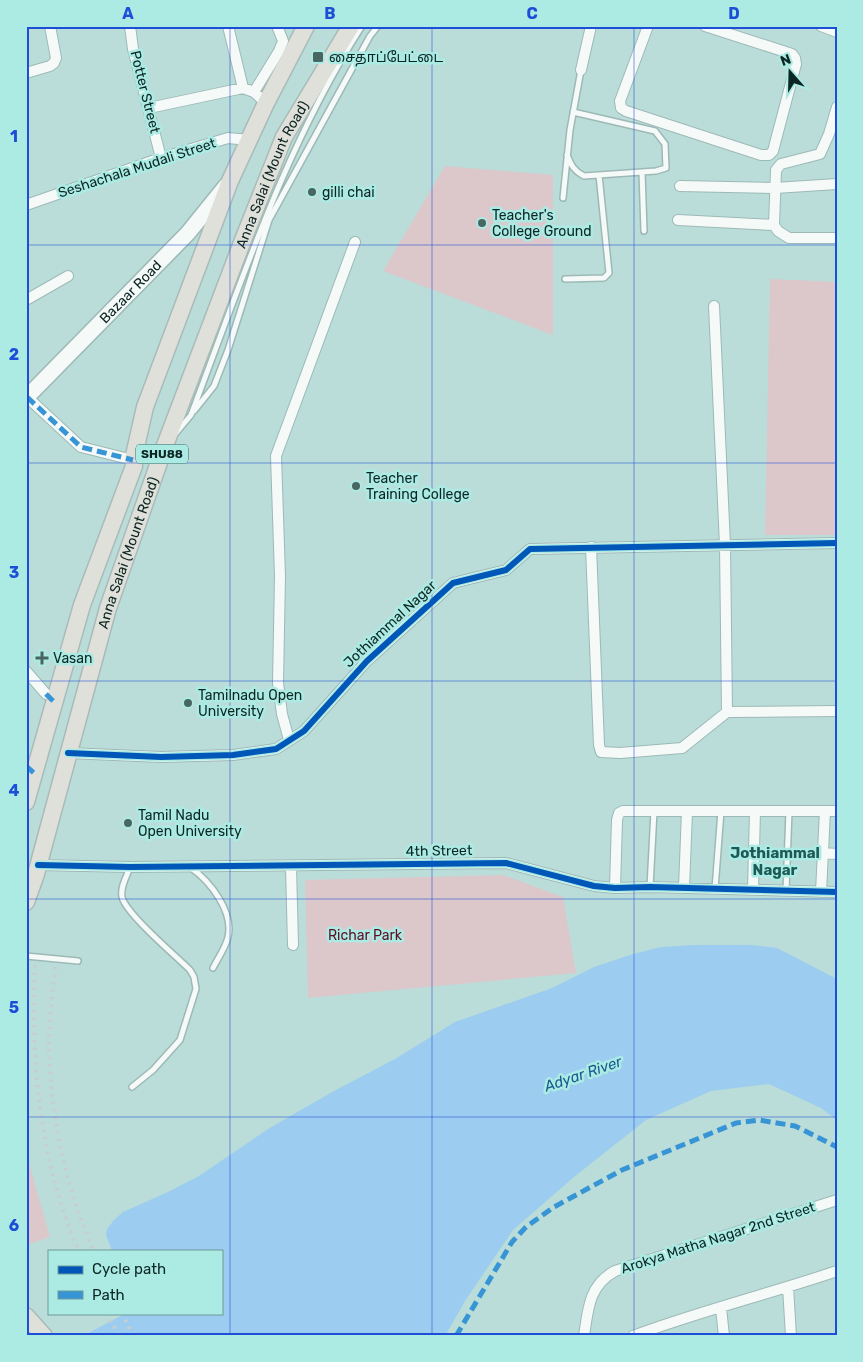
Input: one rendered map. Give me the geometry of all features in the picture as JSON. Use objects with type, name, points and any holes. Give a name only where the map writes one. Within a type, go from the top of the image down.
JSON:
[{"type":"main road","name":"Anna Salai (Mount Road)","points":[[26,802],[30,770],[82,605],[134,466],[133,460],[145,407],[230,181],[266,103],[306,26]]},
{"type":"main road","name":"Anna Salai (Mount Road)","points":[[26,902],[38,866],[108,608],[164,448],[284,137],[350,26]]},
{"type":"main road","points":[[26,1316],[44,1336]]},
{"type":"street","points":[[26,73],[54,63],[56,58],[50,26]]},
{"type":"street","name":"Potter Street","points":[[130,26],[133,49],[161,158]]},
{"type":"street","points":[[228,26],[243,88]]},
{"type":"street","points":[[254,92],[280,51],[283,41],[277,26]]},
{"type":"street","points":[[581,70],[591,26]]},
{"type":"street","points":[[648,26],[620,101],[621,108],[761,155],[770,155],[773,151],[796,58],[792,54],[705,26]]},
{"type":"street","points":[[820,26],[837,32]]},
{"type":"street","points":[[149,108],[243,88],[254,92],[266,103]]},
{"type":"street","points":[[837,107],[829,134],[820,154],[781,164],[776,170],[774,188],[774,225],[778,231],[789,238],[837,238]]},
{"type":"street","name":"Seshachala Mudali Street","points":[[26,205],[161,158],[228,138],[249,140]]},
{"type":"street","name":"Bazaar Road","points":[[27,397],[188,233],[230,181]]},
{"type":"street","points":[[680,186],[774,188],[837,184]]},
{"type":"street","points":[[678,220],[774,225]]},
{"type":"street","points":[[289,740],[282,714],[278,683],[280,576],[276,456],[355,242]]},
{"type":"street","points":[[26,300],[68,276]]},
{"type":"street","points":[[714,306],[725,545],[727,712]]},
{"type":"street","points":[[27,397],[81,447],[133,460]]},
{"type":"street","name":"Jothiammal Nagar","points":[[68,753],[161,757],[233,754],[276,749],[304,731],[367,660],[453,583],[506,570],[530,549],[837,543]]},
{"type":"street","points":[[591,547],[599,745],[601,752],[620,753],[682,748],[727,712],[837,711]]},
{"type":"street","points":[[26,671],[46,694]]},
{"type":"street","points":[[615,888],[617,820],[620,813],[627,810],[837,812]]},
{"type":"street","points":[[684,888],[687,811]]},
{"type":"street","points":[[753,890],[755,811]]},
{"type":"street","points":[[821,892],[825,811]]},
{"type":"street","points":[[823,853],[837,854]]},
{"type":"street","name":"4th Street","points":[[38,866],[291,866],[506,863],[594,886],[615,888],[650,887],[837,892]]},
{"type":"street","points":[[291,866],[293,946]]},
{"type":"street","name":"Arokya Matha Nagar 2nd Street","points":[[584,1336],[597,1285],[604,1277],[615,1271],[837,1200]]},
{"type":"street","points":[[633,1336],[664,1324],[837,1271]]},
{"type":"street","points":[[788,1287],[791,1336]]},
{"type":"street","points":[[721,1308],[724,1336]]},
{"type":"lane","points":[[190,415],[255,241],[293,153],[342,58],[362,26]]},
{"type":"lane","points":[[164,448],[214,386],[228,350],[269,220],[370,36],[378,26]]},
{"type":"lane","points":[[563,198],[573,112],[581,70]]},
{"type":"lane","points":[[567,155],[572,167],[584,176],[656,171],[666,168],[665,144],[655,131],[573,112]]},
{"type":"lane","points":[[642,172],[644,231]]},
{"type":"lane","points":[[565,279],[597,279],[604,278],[609,273],[599,175]]},
{"type":"lane","points":[[716,890],[722,810]]},
{"type":"lane","points":[[650,887],[654,811]]},
{"type":"lane","points":[[786,891],[789,811]]},
{"type":"lane","points":[[189,866],[213,887],[227,914],[229,934],[212,968]]},
{"type":"lane","points":[[130,867],[123,884],[122,897],[137,920],[190,970],[194,977],[196,989],[180,1040],[153,1070],[132,1088]]},
{"type":"lane","points":[[26,956],[78,961]]},
{"type":"green space","name":"Teacher's College Ground","points":[[445,166],[553,175],[553,335],[383,271]]},
{"type":"green space","points":[[770,279],[837,282],[837,535],[765,535]]},
{"type":"green space","name":"Richar Park","points":[[503,875],[563,897],[576,973],[308,998],[305,880]]},
{"type":"green space","points":[[26,1153],[50,1237],[26,1245]]},
{"type":"water","name":"Adyar River","points":[[751,945],[777,948],[837,979],[837,1120],[821,1108],[769,1084],[711,1091],[646,1120],[574,1177],[513,1230],[465,1301],[445,1336],[83,1336],[124,1314],[222,1314],[222,1250],[112,1250],[106,1235],[107,1229],[123,1212],[199,1176],[268,1129],[395,1059],[455,1022],[552,988],[594,967],[661,947]]},
{"type":"railway","points":[[35,965],[35,1038],[40,1111],[55,1182],[65,1217],[79,1250]]},
{"type":"railway","points":[[55,967],[49,1039],[52,1093],[67,1174],[94,1250]]},
{"type":"railway","points":[[108,1314],[119,1336]]},
{"type":"railway","points":[[122,1314],[133,1336]]},
{"type":"marked path","points":[[27,397],[81,447],[133,460]]},
{"type":"marked path","points":[[46,694],[54,702]]},
{"type":"marked path","points":[[26,766],[34,773]]},
{"type":"marked path","points":[[456,1336],[512,1242],[526,1227],[554,1207],[622,1170],[736,1123],[759,1120],[795,1126],[837,1147]]},
{"type":"cycle path","points":[[68,753],[161,757],[233,755],[276,749],[304,731],[367,661],[453,583],[506,570],[530,549],[837,543]]},
{"type":"cycle path","points":[[38,865],[130,867],[506,863],[594,886],[615,888],[650,887],[837,892]]},
{"type":"place","name":"சைதாப்பேட்டை","points":[[318,57]]},
{"type":"place","name":"gilli chai","points":[[312,192]]},
{"type":"place","name":"Teacher's College Ground","points":[[482,223]]},
{"type":"place","name":"Teacher Training College","points":[[356,486]]},
{"type":"place","name":"Vasan","points":[[42,658]]},
{"type":"place","name":"Tamilnadu Open University","points":[[188,703]]},
{"type":"place","name":"Tamil Nadu Open University","points":[[128,823]]},
{"type":"district","name":"Jothiammal Nagar","points":[[775,862]]}]
